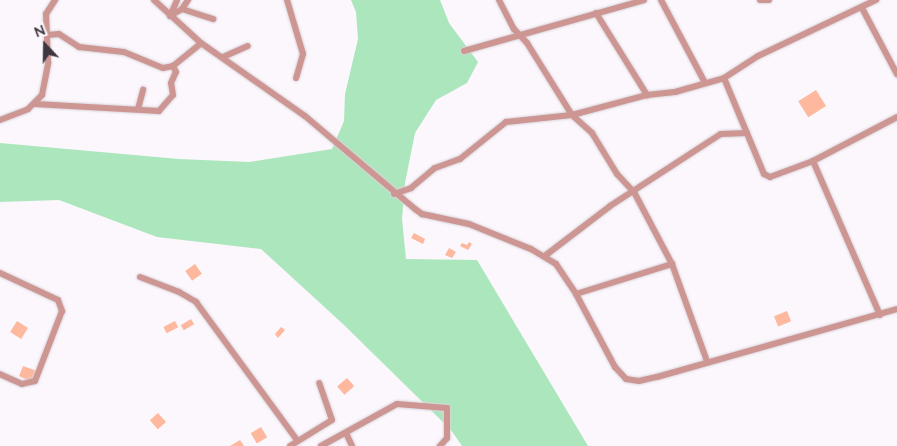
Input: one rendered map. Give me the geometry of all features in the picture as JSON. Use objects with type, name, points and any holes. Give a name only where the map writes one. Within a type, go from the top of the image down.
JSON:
[{"type":"street","points":[[0,120],[20,114],[35,104],[42,95],[48,74],[46,14],[55,0]]},
{"type":"street","points":[[154,0],[201,43],[326,133],[383,180],[394,194],[422,214],[458,220],[546,256],[556,264],[576,294],[615,367],[626,379],[638,382],[897,309]]},
{"type":"street","points":[[170,16],[177,0]]},
{"type":"street","points":[[170,16],[182,9],[188,0]]},
{"type":"street","points":[[287,0],[303,54],[296,78]]},
{"type":"street","points":[[499,0],[514,29],[522,36],[572,114],[592,133],[617,174],[634,192],[672,264],[707,361]]},
{"type":"street","points":[[464,51],[497,39],[522,36],[644,0]]},
{"type":"street","points":[[661,0],[704,81]]},
{"type":"street","points":[[760,0],[769,0]]},
{"type":"street","points":[[394,194],[411,188],[435,168],[460,159],[506,122],[572,114],[647,95],[675,92],[704,81],[724,78],[758,56],[876,0]]},
{"type":"street","points":[[862,8],[897,74]]},
{"type":"street","points":[[182,9],[213,19]]},
{"type":"street","points":[[596,13],[647,95]]},
{"type":"street","points":[[48,34],[59,34],[79,47],[124,52],[159,67],[173,66],[201,43]]},
{"type":"street","points":[[223,57],[248,46]]},
{"type":"street","points":[[35,104],[158,111],[164,108],[173,95],[171,83],[176,72],[173,66]]},
{"type":"street","points":[[724,78],[764,174],[770,177],[813,161],[897,118]]},
{"type":"street","points":[[138,109],[143,90]]},
{"type":"street","points":[[546,256],[610,206],[721,134],[747,133]]},
{"type":"street","points":[[813,161],[880,314]]},
{"type":"street","points":[[576,294],[672,264]]},
{"type":"street","points":[[0,273],[58,300],[62,311],[35,381],[22,384],[0,374]]},
{"type":"street","points":[[140,277],[196,302],[297,440]]},
{"type":"street","points":[[290,446],[332,420],[319,383]]},
{"type":"street","points":[[321,446],[398,404],[423,404],[447,408],[447,438],[440,446]]},
{"type":"street","points":[[346,433],[352,446]]},
{"type":"green space","points":[[351,0],[440,0],[449,23],[478,62],[467,83],[436,100],[415,133],[405,183],[402,219],[406,259],[477,260],[588,446],[462,446],[451,430],[343,324],[261,249],[157,237],[59,200],[0,202],[0,143],[179,159],[249,162],[332,149],[344,121],[345,94],[358,39],[356,12]]},
{"type":"building","points":[[816,90],[826,106],[808,117],[798,101]]},
{"type":"building","points":[[414,233],[425,239],[423,244],[411,238]]},
{"type":"building","points":[[469,242],[472,244],[468,250],[460,246],[462,243],[467,245]]},
{"type":"building","points":[[449,248],[456,252],[452,258],[445,255]]},
{"type":"building","points":[[195,264],[202,274],[192,281],[185,271]]},
{"type":"building","points":[[787,311],[791,321],[778,326],[774,316]]},
{"type":"building","points":[[191,319],[194,324],[184,330],[181,325]]},
{"type":"building","points":[[17,321],[28,328],[21,339],[10,332]]},
{"type":"building","points":[[175,321],[178,327],[167,333],[163,327]]},
{"type":"building","points":[[281,327],[285,330],[278,338],[275,334]]},
{"type":"building","points":[[23,366],[40,372],[36,384],[19,376]]},
{"type":"building","points":[[347,378],[354,386],[344,395],[337,387]]},
{"type":"building","points":[[158,413],[166,422],[158,429],[150,420]]},
{"type":"building","points":[[261,427],[267,437],[257,443],[251,433]]},
{"type":"building","points":[[240,440],[244,446],[230,446]]}]
